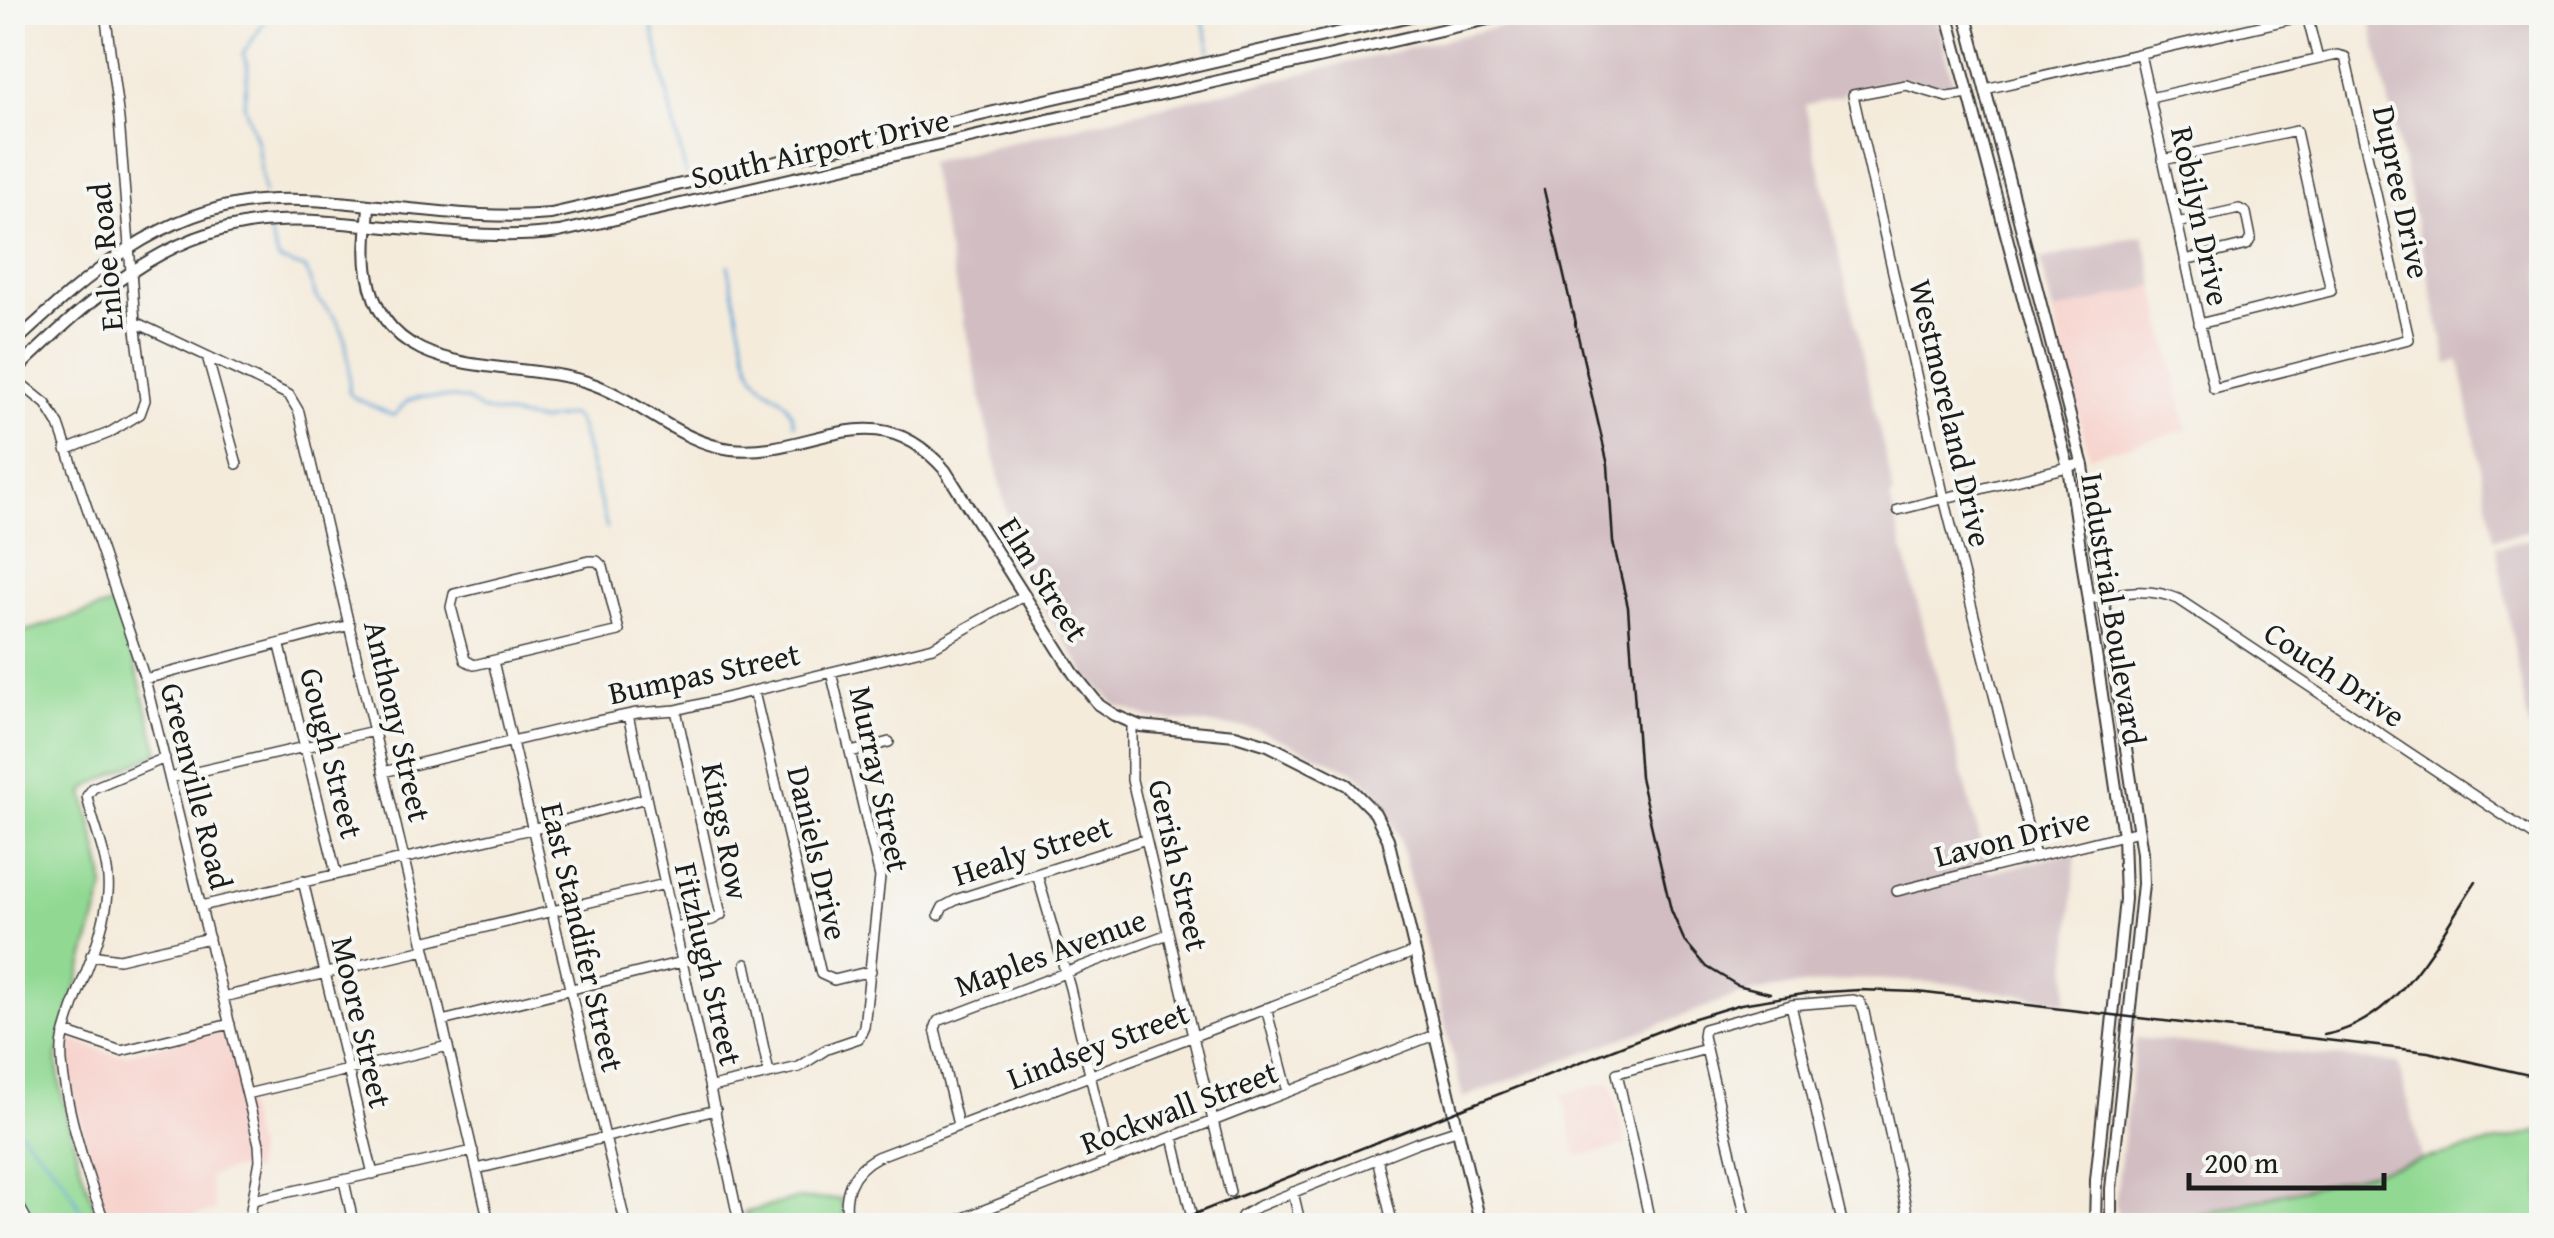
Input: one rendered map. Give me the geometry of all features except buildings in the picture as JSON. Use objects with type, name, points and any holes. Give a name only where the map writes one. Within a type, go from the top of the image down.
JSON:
[{"type":"main road","name":"South Airport Drive","points":[[12,345],[99,267],[129,246],[193,216],[256,202],[306,200],[484,216],[551,214],[1428,12]]},
{"type":"main road","name":"South Airport Drive","points":[[16,378],[131,269],[180,243],[230,227],[282,220],[509,236],[559,232],[1485,16],[1519,12]]},
{"type":"main road","name":"Industrial Boulevard","points":[[1947,12],[2068,467],[2123,835],[2126,880],[2095,1226]]},
{"type":"main road","name":"Industrial Boulevard","points":[[1965,12],[2083,463],[2139,831],[2143,884],[2110,1226]]},
{"type":"main road","points":[[1969,94],[1984,89]]},
{"type":"main road","name":"Elm Street","points":[[369,205],[366,266],[375,299],[398,332],[428,353],[464,364],[589,383],[699,440],[724,448],[759,449],[852,430],[876,430],[899,437],[926,452],[945,470],[1086,692],[1106,710],[1132,723],[1252,739],[1347,785],[1375,813],[1388,839],[1481,1226]]},
{"type":"main road","points":[[2017,276],[2032,272]]},
{"type":"main road","points":[[2104,1115],[2120,1114],[2116,1099],[2118,1069],[2109,1058]]},
{"type":"street","name":"Enloe Road","points":[[66,450],[109,433],[140,414],[145,400],[106,12]]},
{"type":"street","points":[[1984,89],[2322,12]]},
{"type":"street","points":[[2150,98],[2318,59],[2308,16]]},
{"type":"street","name":"Robilyn Drive","points":[[2140,54],[2214,389]]},
{"type":"street","name":"Dupree Drive","points":[[2214,389],[2409,339],[2348,61],[2339,55],[2318,59]]},
{"type":"street","name":"Westmoreland Drive","points":[[1969,94],[1947,97],[1906,85],[1852,95],[1944,498],[2034,856]]},
{"type":"street","points":[[2163,160],[2296,131],[2331,291],[2200,324]]},
{"type":"street","points":[[2177,223],[2239,209],[2246,213],[2251,238],[2248,244],[2185,260]]},
{"type":"street","name":"Anthony Street","points":[[135,322],[288,395],[294,402],[322,502],[490,1226]]},
{"type":"street","points":[[208,356],[237,464]]},
{"type":"street","name":"Greenville Road","points":[[16,378],[50,410],[61,430],[145,679],[260,1154],[248,1226]]},
{"type":"street","points":[[1898,510],[2083,463]]},
{"type":"street","points":[[600,562],[619,630],[493,660],[468,663],[462,656],[452,596],[571,565],[600,562]]},
{"type":"street","name":"Couch Drive","points":[[2089,600],[2146,590],[2183,602],[2542,841]]},
{"type":"street","name":"Bumpas Street","points":[[383,772],[628,715],[676,710],[933,647],[1024,595]]},
{"type":"street","points":[[145,679],[350,625]]},
{"type":"street","name":"Gough Street","points":[[280,646],[336,873]]},
{"type":"street","name":"East Standifer Street","points":[[493,660],[626,1226]]},
{"type":"street","name":"Murray Street","points":[[712,1087],[806,1064],[827,1049],[859,1038],[864,1026],[880,876],[876,835],[831,672]]},
{"type":"street","name":"Daniels Drive","points":[[754,692],[820,974],[834,980],[871,970]]},
{"type":"street","name":"Kings Row","points":[[675,928],[722,914],[676,710]]},
{"type":"street","name":"Fitzhugh Street","points":[[628,715],[740,1226]]},
{"type":"street","name":"Gerish Street","points":[[1132,723],[1132,780],[1230,1192]]},
{"type":"street","points":[[170,778],[374,731]]},
{"type":"street","points":[[851,752],[889,742]]},
{"type":"street","points":[[107,1226],[62,1073],[65,1032],[104,911],[108,886],[88,793],[165,758]]},
{"type":"street","points":[[201,906],[531,829],[646,798]]},
{"type":"street","name":"Lavon Drive","points":[[1897,891],[2139,831]]},
{"type":"street","name":"Healy Street","points":[[939,914],[958,900],[1146,840]]},
{"type":"street","points":[[1037,874],[1110,1161]]},
{"type":"street","name":"Moore Street","points":[[302,882],[373,1174]]},
{"type":"street","points":[[223,997],[665,884]]},
{"type":"street","name":"Maples Avenue","points":[[958,1125],[936,1023],[1168,934]]},
{"type":"street","points":[[90,955],[114,960],[209,938]]},
{"type":"street","name":"Lindsey Street","points":[[849,1226],[847,1194],[854,1176],[864,1165],[958,1125],[1414,952]]},
{"type":"street","points":[[442,1021],[682,962]]},
{"type":"street","points":[[746,964],[770,1073]]},
{"type":"street","points":[[1748,1226],[1704,1030],[1792,1006],[1860,1002],[1910,1226]]},
{"type":"street","points":[[1792,1006],[1843,1226]]},
{"type":"street","points":[[1266,1008],[1288,1092]]},
{"type":"street","points":[[65,1032],[120,1051],[230,1024]]},
{"type":"street","name":"Rockwall Street","points":[[943,1226],[1434,1035]]},
{"type":"street","points":[[246,1094],[448,1046]]},
{"type":"street","points":[[1650,1226],[1616,1080],[1618,1073],[1706,1049]]},
{"type":"street","points":[[477,1169],[716,1110]]},
{"type":"street","points":[[1239,1226],[1242,1216],[1256,1208],[1376,1158],[1459,1130]]},
{"type":"street","points":[[1173,1137],[1194,1226]]},
{"type":"street","points":[[253,1200],[473,1151]]},
{"type":"street","points":[[1376,1158],[1393,1226]]},
{"type":"street","points":[[344,1181],[354,1226]]},
{"type":"street","points":[[1293,1192],[1301,1226]]},
{"type":"street","points":[[12,1194],[30,1226]]},
{"type":"shaded area","points":[[1557,13],[1936,13],[1953,83],[1933,88],[1899,79],[1844,91],[1844,95],[1805,105],[1894,493],[1890,499],[1989,873],[2076,852],[2066,1002],[1944,983],[1861,979],[1775,988],[1736,996],[1463,1098],[1400,840],[1379,794],[1353,771],[1256,729],[1149,718],[1116,705],[1088,677],[1019,568],[928,162]]},
{"type":"shaded area","points":[[2541,13],[2541,529],[2494,539],[2460,361],[2448,364],[2369,15]]},
{"type":"shaded area","points":[[2144,235],[2155,286],[2053,312],[2040,260]]},
{"type":"shaded area","points":[[2155,286],[2187,430],[2089,456],[2053,312]]},
{"type":"shaded area","points":[[2531,539],[2535,557],[2542,556],[2541,777],[2496,547]]},
{"type":"shaded area","points":[[220,1030],[228,1032],[256,1150],[254,1172],[237,1168],[209,1176],[215,1211],[154,1225],[113,1225],[69,1081],[68,1044],[74,1040],[110,1054],[125,1055]]},
{"type":"shaded area","points":[[2136,1038],[2398,1063],[2423,1160],[2155,1225],[2120,1225],[2115,1203]]},
{"type":"shaded area","points":[[1611,1082],[1626,1146],[1577,1157],[1562,1094]]},
{"type":"green space","points":[[118,603],[159,752],[84,792],[104,890],[57,1056],[74,1142],[102,1225],[32,1225],[13,1185],[13,635]]},
{"type":"green space","points":[[2541,1131],[2541,1225],[2155,1225]]},
{"type":"green space","points":[[796,1199],[841,1199],[846,1225],[746,1225],[744,1213]]},
{"type":"waterway","points":[[264,194],[257,142],[244,104],[248,68],[243,54],[271,12]]},
{"type":"waterway","points":[[649,12],[686,175]]},
{"type":"waterway","points":[[1201,12],[1211,55]]},
{"type":"waterway","points":[[268,230],[279,260],[306,269],[316,297],[337,320],[344,335],[349,392],[353,397],[394,416],[407,401],[420,397],[467,400],[480,410],[540,421],[571,415],[582,433],[607,528]]},
{"type":"waterway","points":[[728,265],[751,368],[761,383],[787,405],[795,424]]},
{"type":"waterway","points":[[12,1123],[65,1182],[85,1226]]},
{"type":"railway","points":[[1544,190],[1608,465],[1613,542],[1628,607],[1640,777],[1671,910],[1684,940],[1707,967],[1737,985],[1770,993]]},
{"type":"railway","points":[[2324,1035],[2351,1027],[2395,996],[2431,952],[2476,881]]},
{"type":"railway","points":[[1164,1226],[1682,1022],[1741,1004],[1810,993],[1917,992],[2428,1052],[2542,1078]]}]
